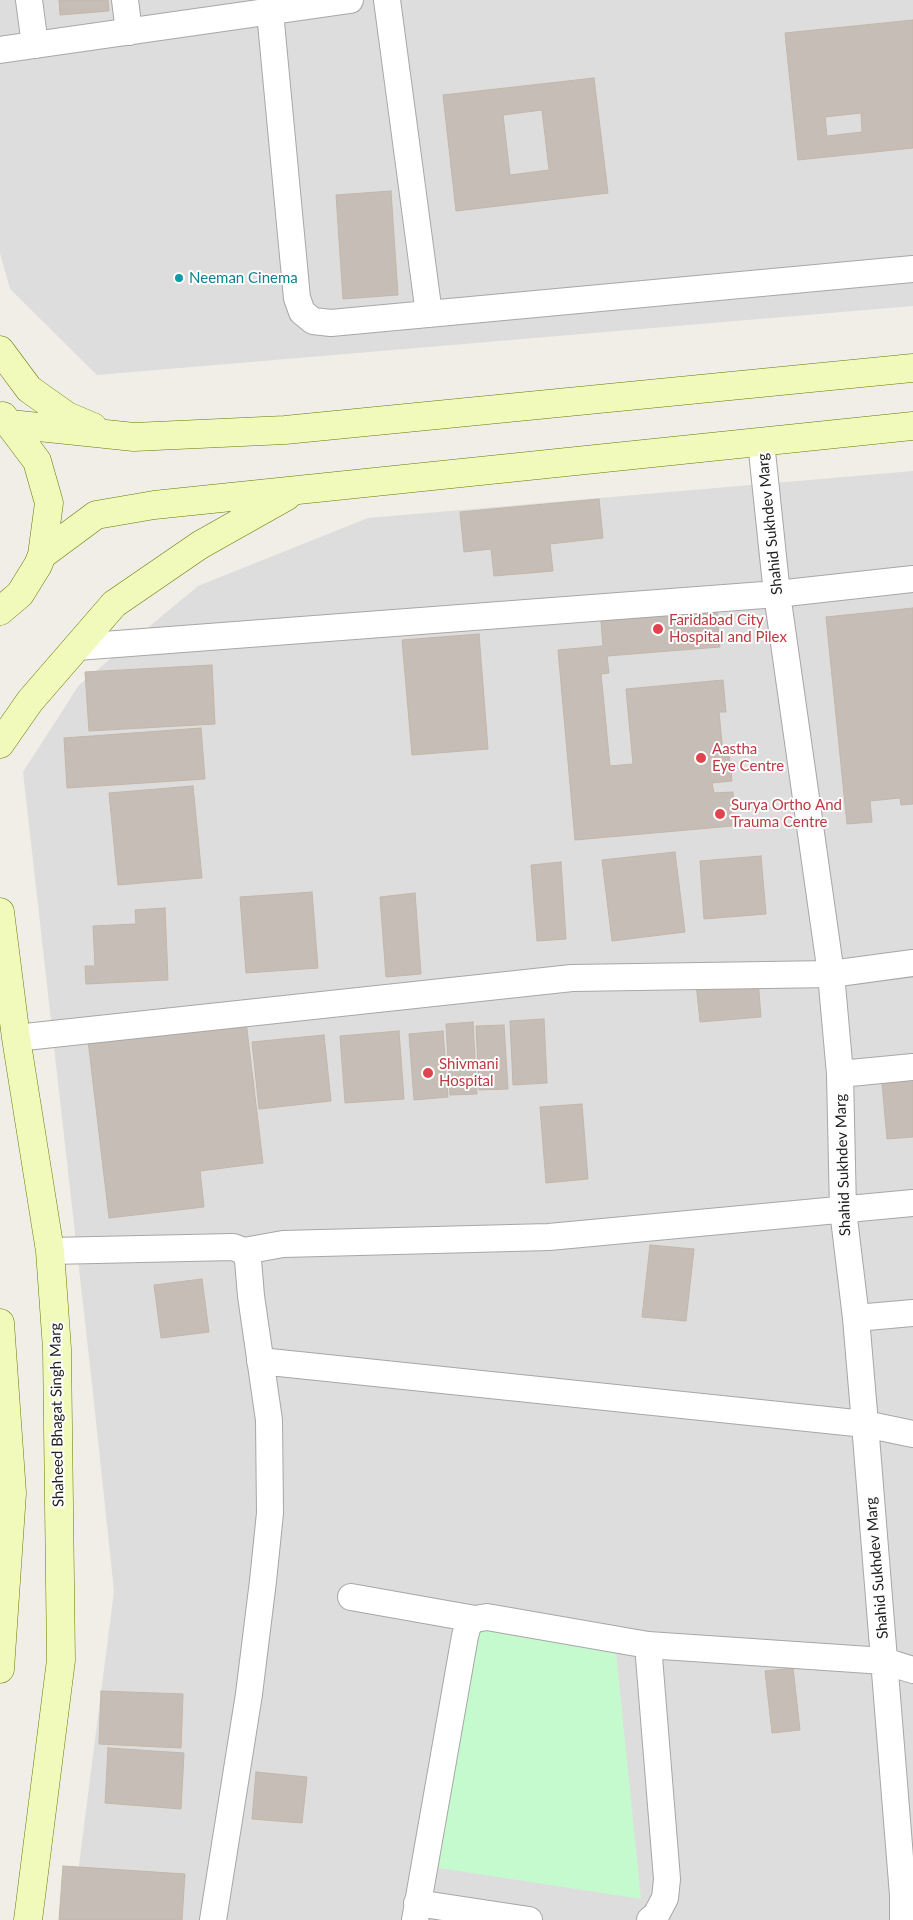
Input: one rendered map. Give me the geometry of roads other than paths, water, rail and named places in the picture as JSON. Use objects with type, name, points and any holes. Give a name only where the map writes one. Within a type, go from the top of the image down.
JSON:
[{"type":"street","points":[[29,0],[35,45]]},
{"type":"street","points":[[125,0],[129,32]]},
{"type":"street","points":[[0,50],[350,0]]},
{"type":"street","points":[[387,0],[429,314]]},
{"type":"street","points":[[270,12],[297,298],[302,312],[313,320],[331,323],[913,269]]},
{"type":"street","points":[[0,350],[28,389],[67,416],[110,435]]},
{"type":"street","points":[[5,419],[134,437],[285,430],[913,368]]},
{"type":"street","points":[[0,611],[20,594],[38,565],[42,555],[49,503],[38,460],[5,419]]},
{"type":"street","points":[[42,555],[96,515],[154,505],[913,426]]},
{"type":"street","name":"Shahid Sukhdev Marg","points":[[761,442],[777,594],[831,974],[840,1074],[843,1210],[856,1318],[865,1424],[903,1895],[903,1920]]},
{"type":"street","points":[[0,744],[30,701],[114,604],[200,545],[297,490]]},
{"type":"street","points":[[77,647],[777,594],[913,579]]},
{"type":"street","name":"Shaheed Bhagat Singh Marg","points":[[0,912],[16,1038],[50,1251],[56,1348],[62,1660],[28,1920]]},
{"type":"street","points":[[16,1038],[572,978],[831,974],[913,963]]},
{"type":"street","points":[[840,1074],[913,1067]]},
{"type":"street","points":[[50,1251],[232,1247],[244,1251],[284,1244],[549,1237],[913,1203]]},
{"type":"street","points":[[212,1920],[249,1694],[270,1513],[269,1420],[248,1260],[244,1251]]},
{"type":"street","points":[[856,1318],[913,1313]]},
{"type":"street","points":[[0,1323],[12,1492],[0,1669]]},
{"type":"street","points":[[260,1361],[865,1424],[913,1434]]},
{"type":"street","points":[[351,1597],[475,1619],[487,1617],[648,1646],[884,1661],[913,1670]]},
{"type":"street","points":[[475,1619],[468,1625],[465,1636],[416,1911],[529,1920]]},
{"type":"street","points":[[648,1646],[667,1879],[666,1898],[656,1915],[650,1920]]},
{"type":"place","name":"Neeman Cinema","points":[[179,278]]},
{"type":"place","name":"Faridabad City Hospital and Pilex","points":[[658,629]]},
{"type":"place","name":"Aastha Eye Centre","points":[[701,758]]},
{"type":"place","name":"Surya Ortho And Trauma Centre","points":[[720,814]]},
{"type":"place","name":"Shivmani Hospital","points":[[428,1073]]}]
